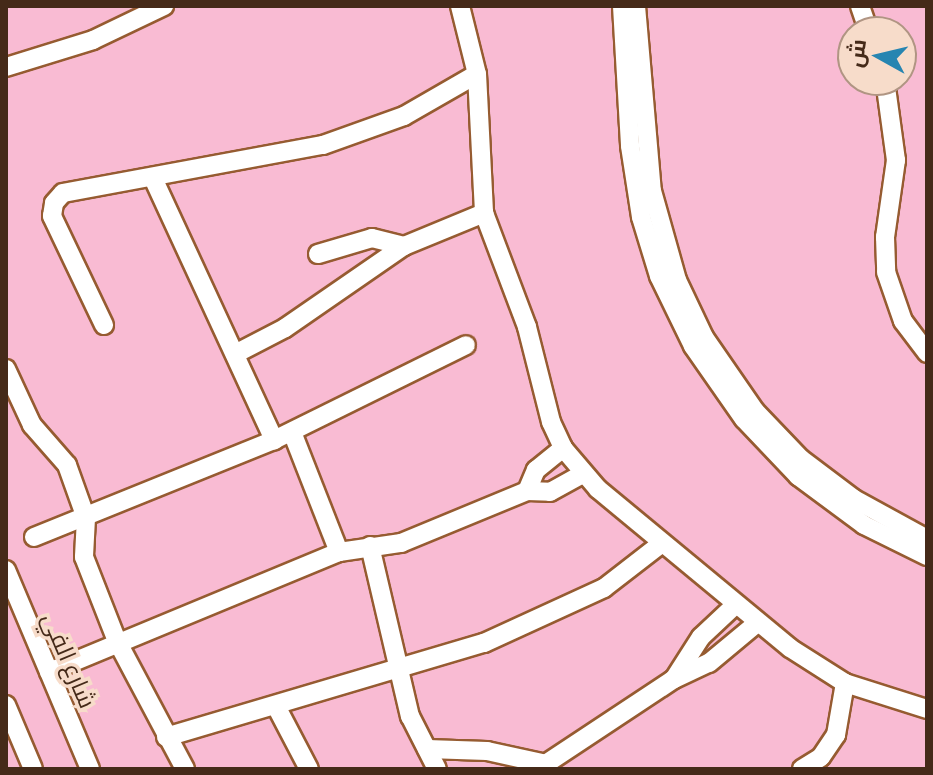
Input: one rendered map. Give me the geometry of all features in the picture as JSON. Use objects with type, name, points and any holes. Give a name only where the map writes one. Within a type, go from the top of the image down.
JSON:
[{"type":"street","points":[[6,67],[93,40],[164,6]]},
{"type":"street","points":[[460,6],[477,74],[484,213],[527,327],[551,422],[563,448],[583,474],[661,544],[757,623],[845,683],[927,709]]},
{"type":"street","points":[[622,6],[630,146],[641,217],[659,276],[693,346],[744,419],[798,476],[864,525],[927,556]]},
{"type":"street","points":[[636,6],[652,191],[677,280],[704,337],[755,411],[801,459],[854,499],[927,539]]},
{"type":"street","points":[[104,325],[54,222],[54,203],[70,191],[153,178],[350,137],[417,110],[477,74]]},
{"type":"street","points":[[888,96],[896,150],[885,237],[886,272],[903,321],[927,353]]},
{"type":"street","points":[[153,178],[235,354],[283,436],[339,552]]},
{"type":"street","points":[[235,354],[285,328],[404,246],[484,213]]},
{"type":"street","points":[[318,254],[372,238],[404,246]]},
{"type":"street","points":[[34,537],[283,436],[466,345]]},
{"type":"street","points":[[6,369],[26,416],[63,457],[86,518],[82,550],[117,641],[185,769]]},
{"type":"street","points":[[527,491],[536,470],[563,448]]},
{"type":"street","points":[[49,672],[117,641],[339,552],[401,543],[527,491],[550,492],[583,474]]},
{"type":"street","points":[[166,737],[402,670],[568,606],[622,577],[661,544]]},
{"type":"street","points":[[370,546],[402,670],[410,716],[437,769]]},
{"type":"street","name":"شارع الفي","points":[[6,570],[90,769]]},
{"type":"street","points":[[674,679],[701,637],[734,606]]},
{"type":"street","points":[[427,749],[487,751],[542,766],[674,679],[717,658],[757,623]]},
{"type":"street","points":[[802,769],[821,757],[836,735],[845,683]]},
{"type":"street","points":[[276,706],[309,769]]},
{"type":"street","points":[[7,708],[33,769]]},
{"type":"shaded area","points":[[6,6],[927,6],[927,769],[6,769]]}]
